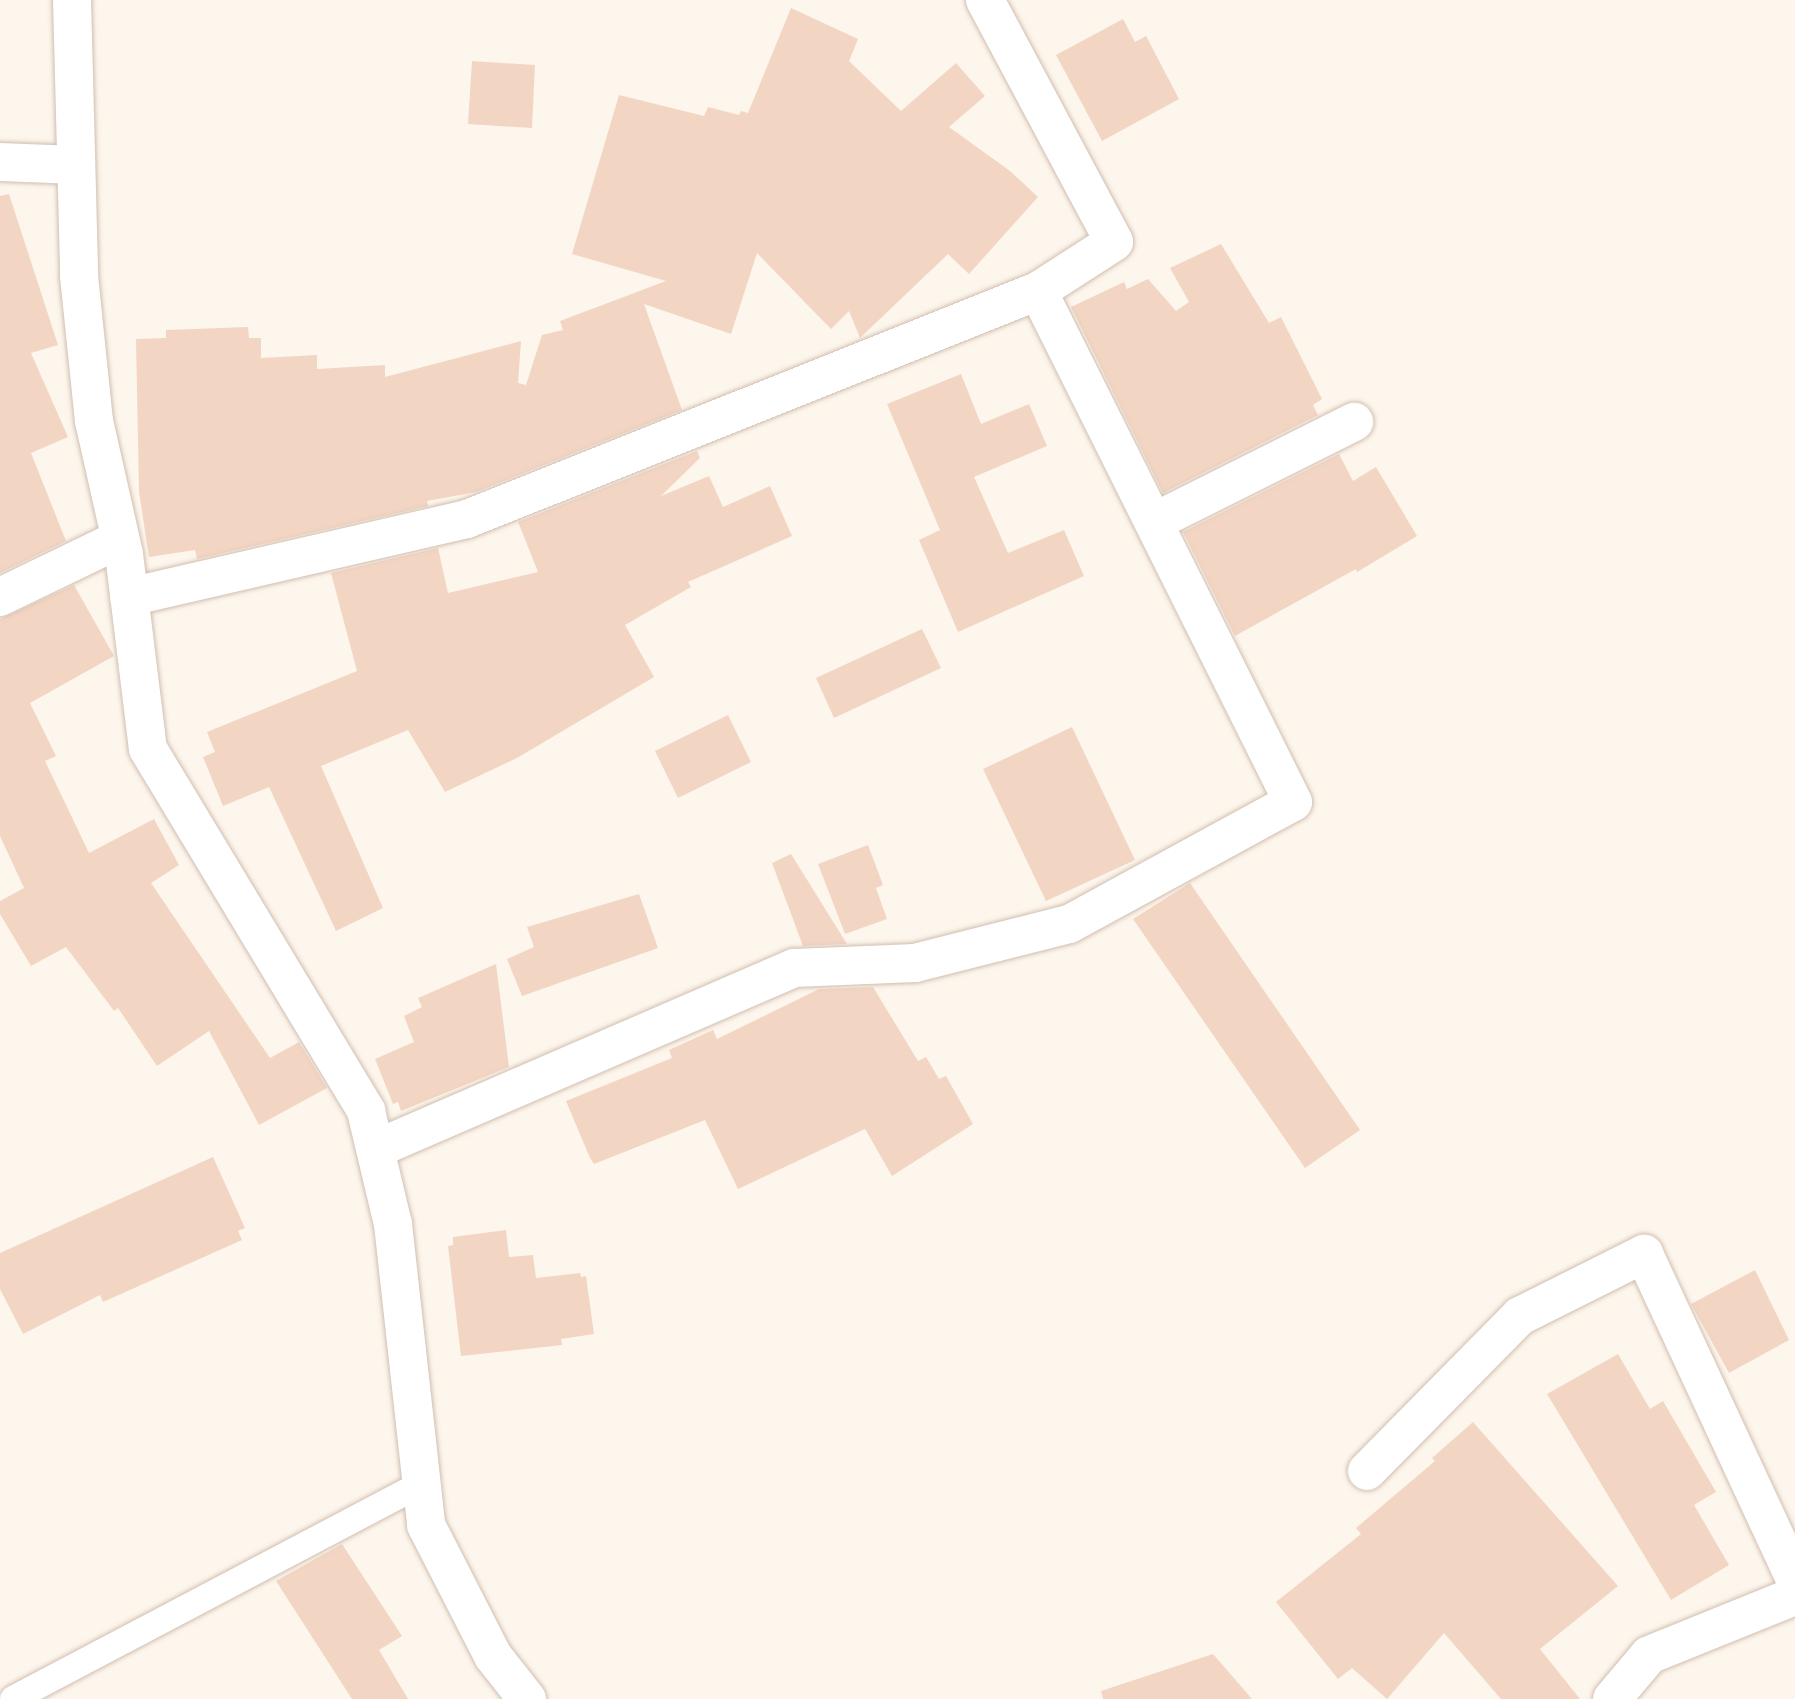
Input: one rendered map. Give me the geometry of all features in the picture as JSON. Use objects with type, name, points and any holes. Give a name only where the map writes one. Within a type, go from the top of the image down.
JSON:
[{"type":"street","points":[[72,0],[79,276],[94,421],[120,539],[148,749],[366,1111],[393,1224],[426,1525],[493,1656],[527,1699]]},
{"type":"street","points":[[129,597],[467,519],[1038,291],[1114,242],[985,0]]},
{"type":"street","points":[[0,162],[76,165]]},
{"type":"street","points":[[375,1149],[794,968],[915,963],[1069,924],[1293,802],[1038,291]]},
{"type":"street","points":[[1154,522],[1354,422]]},
{"type":"street","points":[[0,597],[120,539]]},
{"type":"street","points":[[1367,1471],[1520,1316],[1644,1254],[1795,1580]]},
{"type":"street","points":[[1612,1699],[1650,1654],[1795,1597]]},
{"type":"lane","points":[[13,1699],[421,1484]]},
{"type":"building","points":[[791,8],[858,39],[849,61],[901,111],[956,63],[985,96],[949,127],[1010,171],[1038,197],[969,274],[948,254],[860,338],[849,311],[831,329],[757,253],[731,334],[644,304],[682,410],[476,492],[427,501],[428,506],[197,559],[195,550],[149,557],[139,492],[136,339],[166,338],[166,330],[248,327],[249,338],[261,338],[261,358],[317,355],[317,369],[385,365],[385,377],[521,341],[518,383],[526,385],[542,335],[563,330],[560,321],[666,281],[572,254],[619,95],[704,116],[708,107],[739,115],[741,111],[748,113]]},
{"type":"building","points":[[1123,19],[1135,42],[1146,36],[1179,99],[1102,141],[1056,55]]},
{"type":"building","points":[[472,61],[535,65],[532,128],[468,124]]},
{"type":"building","points":[[9,194],[58,345],[31,353],[68,437],[31,453],[66,541],[0,573],[0,196]]},
{"type":"building","points":[[1221,244],[1269,323],[1281,317],[1322,399],[1313,405],[1318,415],[1163,493],[1071,307],[1124,282],[1127,289],[1148,279],[1176,311],[1189,302],[1170,268]]},
{"type":"building","points":[[961,374],[981,424],[1029,404],[1047,446],[974,477],[1008,553],[1064,530],[1084,576],[958,632],[919,540],[940,530],[887,404]]},
{"type":"building","points":[[697,451],[700,458],[661,496],[709,476],[723,507],[770,486],[792,536],[688,582],[691,587],[625,625],[654,677],[517,758],[445,792],[408,730],[321,766],[383,908],[336,931],[269,787],[223,806],[203,757],[215,752],[207,732],[357,671],[331,573],[438,548],[448,593],[538,572],[518,522]]},
{"type":"building","points":[[1339,454],[1353,481],[1376,467],[1417,536],[1357,572],[1356,569],[1235,636],[1183,532]]},
{"type":"building","points":[[74,585],[114,656],[30,703],[56,756],[45,761],[89,853],[154,819],[179,865],[151,883],[270,1058],[299,1042],[327,1088],[259,1125],[209,1031],[157,1066],[118,1008],[114,1011],[66,947],[31,966],[0,914],[0,901],[24,888],[0,836],[0,619]]},
{"type":"building","points":[[922,629],[941,668],[834,718],[816,678]]},
{"type":"building","points":[[728,715],[751,762],[678,798],[655,751]]},
{"type":"building","points":[[1072,727],[1135,860],[1046,901],[983,769]]},
{"type":"building","points":[[868,845],[883,885],[876,888],[887,919],[845,934],[818,864]]},
{"type":"building","points":[[791,854],[847,944],[803,946],[772,863]]},
{"type":"building","points":[[1190,883],[1360,1130],[1305,1168],[1133,919]]},
{"type":"building","points":[[639,894],[658,948],[522,996],[507,959],[534,947],[527,927]]},
{"type":"building","points":[[496,964],[509,1067],[401,1111],[398,1102],[393,1104],[375,1059],[414,1042],[404,1016],[422,1007],[418,998]]},
{"type":"building","points":[[873,987],[918,1061],[926,1057],[939,1079],[946,1076],[973,1124],[892,1176],[865,1129],[738,1189],[705,1120],[594,1164],[590,1158],[566,1101],[672,1058],[669,1050],[713,1030],[717,1039],[819,989]]},
{"type":"building","points":[[213,1157],[245,1228],[238,1231],[242,1240],[103,1302],[100,1295],[23,1334],[0,1289],[0,1253]]},
{"type":"building","points":[[506,1230],[509,1257],[533,1255],[536,1278],[580,1273],[581,1277],[586,1276],[594,1334],[561,1339],[562,1345],[461,1356],[448,1246],[453,1245],[453,1237]]},
{"type":"building","points":[[1755,1270],[1789,1340],[1729,1373],[1691,1304]]},
{"type":"building","points":[[1618,1354],[1650,1409],[1663,1401],[1716,1492],[1694,1505],[1729,1565],[1671,1600],[1547,1394]]},
{"type":"building","points":[[1473,1422],[1618,1586],[1540,1649],[1580,1699],[1501,1699],[1444,1633],[1387,1699],[1352,1668],[1338,1679],[1276,1602],[1361,1534],[1356,1528],[1435,1461],[1432,1458]]},
{"type":"building","points":[[342,1544],[402,1636],[379,1650],[408,1699],[352,1699],[276,1581]]},
{"type":"building","points":[[1213,1654],[1252,1699],[1103,1699],[1101,1691]]}]
